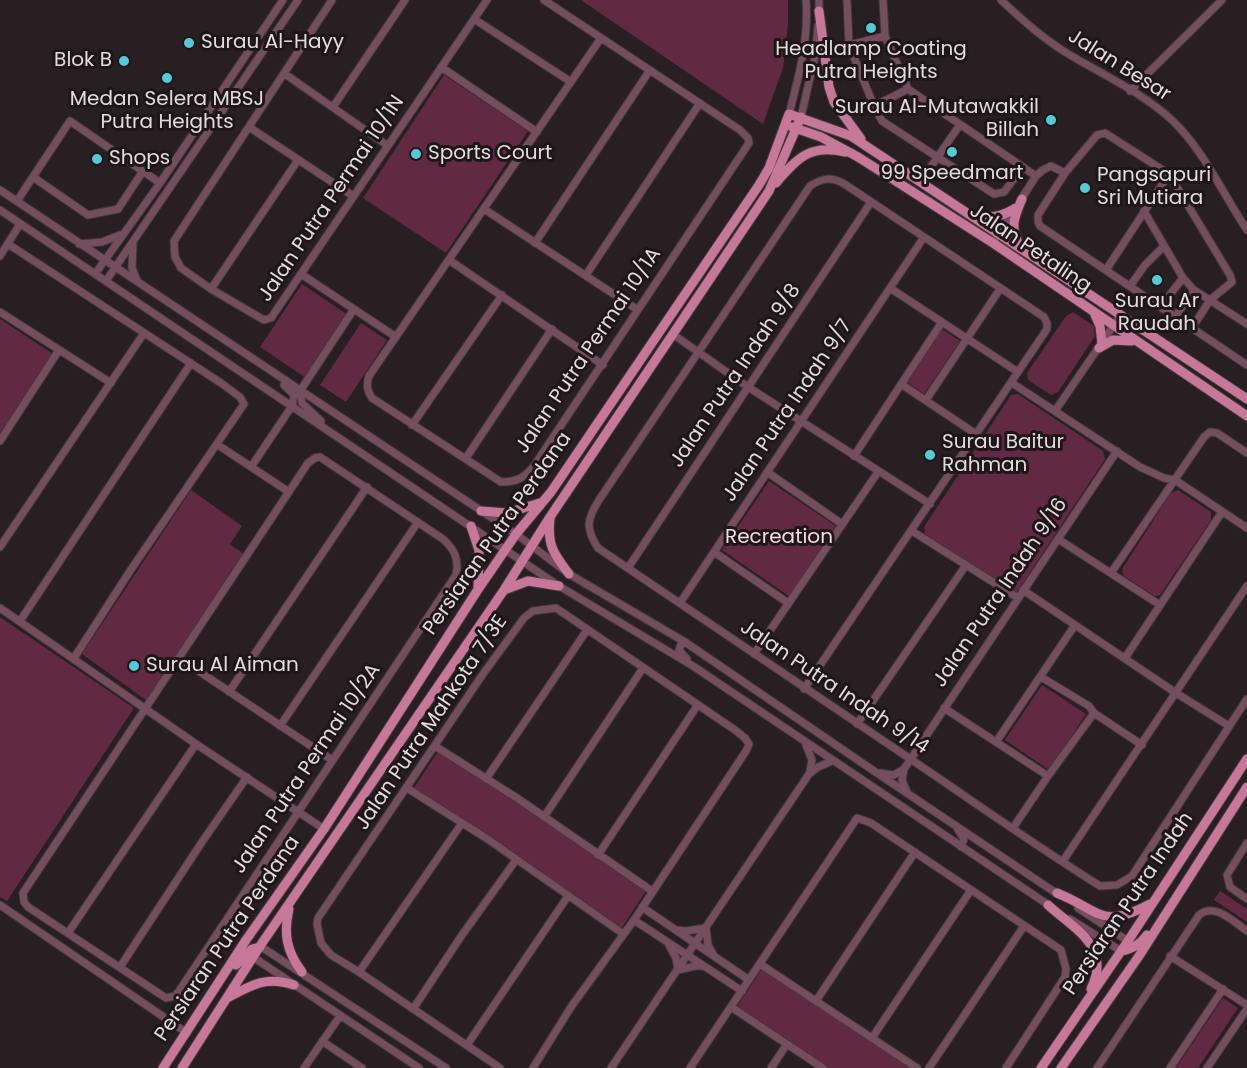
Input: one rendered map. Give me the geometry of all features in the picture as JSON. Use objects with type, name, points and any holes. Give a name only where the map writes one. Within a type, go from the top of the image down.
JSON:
[{"type":"main road","points":[[819,11],[825,62],[832,95],[849,125],[866,146]]},
{"type":"main road","name":"Jalan Petaling","points":[[789,114],[840,131],[866,146],[1247,399]]},
{"type":"main road","name":"Persiaran Putra Perdana","points":[[163,1068],[324,829],[477,591],[516,534],[551,492],[759,185],[769,168],[789,114]]},
{"type":"main road","name":"Persiaran Putra Perdana","points":[[182,1068],[255,951],[290,904],[504,590],[550,517],[769,191],[801,117]]},
{"type":"main road","name":"Jalan Petaling","points":[[785,125],[839,145],[858,157],[993,243],[1247,417]]},
{"type":"main road","points":[[769,191],[797,160],[814,150],[836,150],[858,157]]},
{"type":"main road","points":[[1022,199],[1015,215],[1013,230],[1023,250]]},
{"type":"main road","points":[[969,213],[993,218],[1016,208]]},
{"type":"main road","points":[[1094,313],[1099,323],[1100,346],[1118,340],[1138,343]]},
{"type":"main road","points":[[481,511],[502,513],[521,510],[542,502],[551,492]]},
{"type":"main road","points":[[550,517],[549,542],[553,554],[569,574]]},
{"type":"main road","points":[[471,526],[479,549],[477,591]]},
{"type":"main road","points":[[504,590],[528,581],[559,586]]},
{"type":"main road","name":"Persiaran Putra Indah","points":[[1041,1068],[1126,947],[1152,902],[1247,759]]},
{"type":"main road","points":[[1234,777],[1223,801],[1223,807],[1228,807],[1246,788]]},
{"type":"main road","name":"Persiaran Putra Indah","points":[[1061,1068],[1173,903],[1246,788]]},
{"type":"main road","points":[[1192,840],[1212,817],[1217,817],[1219,824],[1209,839],[1206,850]]},
{"type":"main road","points":[[1057,893],[1098,915],[1109,918],[1128,915],[1152,902]]},
{"type":"main road","points":[[1108,999],[1112,987],[1127,963],[1126,947],[1142,942],[1173,903]]},
{"type":"main road","points":[[290,904],[285,923],[286,941],[302,972]]},
{"type":"main road","points":[[1048,905],[1084,934],[1096,961],[1094,983],[1082,1008]]},
{"type":"main road","points":[[221,979],[255,951],[256,936],[263,924],[265,914]]},
{"type":"main road","points":[[227,997],[264,981],[281,981],[294,985]]},
{"type":"street","points":[[94,274],[284,0]]},
{"type":"street","points":[[106,281],[297,0]]},
{"type":"street","points":[[332,0],[249,127],[353,196]]},
{"type":"street","points":[[333,107],[405,0]]},
{"type":"street","name":"Jalan Putra Permai 10/1N","points":[[249,127],[177,234],[174,241],[175,257],[181,268],[211,289],[267,320],[271,318],[487,0]]},
{"type":"street","points":[[544,0],[700,103],[586,276]]},
{"type":"street","name":"Persiaran Putra Perdana","points":[[789,114],[805,44],[806,0]]},
{"type":"street","name":"Persiaran Putra Perdana","points":[[801,117],[816,56],[819,0]]},
{"type":"street","points":[[847,0],[849,45],[882,121],[994,194],[1004,192],[1023,167]]},
{"type":"street","points":[[883,0],[885,36],[908,89],[959,126],[1036,176]]},
{"type":"street","name":"Jalan Besar","points":[[1001,0],[1038,33],[1161,111],[1186,135],[1247,230]]},
{"type":"street","points":[[1130,91],[1222,0]]},
{"type":"street","points":[[474,19],[570,82]]},
{"type":"street","points":[[849,45],[885,36]]},
{"type":"street","points":[[301,274],[396,337],[601,38]]},
{"type":"street","points":[[441,67],[537,132]]},
{"type":"street","points":[[535,243],[651,70]]},
{"type":"street","points":[[285,74],[388,146]]},
{"type":"street","points":[[874,106],[908,89]]},
{"type":"street","name":"Jalan Putra Permai 10/1A","points":[[396,337],[369,376],[367,388],[372,398],[501,482],[511,482],[525,476],[603,365],[693,224],[749,143],[748,138],[740,130],[700,103]]},
{"type":"street","points":[[17,201],[70,122],[159,183]]},
{"type":"street","points":[[906,172],[930,168],[959,126]]},
{"type":"street","points":[[1192,328],[1210,300],[1230,285],[1232,278],[1169,174],[1101,133],[1091,140],[1065,173],[1038,215],[1040,226],[1247,365]]},
{"type":"street","points":[[211,289],[298,160]]},
{"type":"street","points":[[993,243],[1036,176],[1051,166],[1065,173]]},
{"type":"street","points":[[33,177],[88,215],[118,209],[143,171]]},
{"type":"street","points":[[1106,270],[1169,174]]},
{"type":"street","points":[[698,352],[810,186],[818,180],[827,178],[840,181],[1044,317],[1047,323],[1047,329],[804,689]]},
{"type":"street","points":[[0,190],[516,534],[569,574],[685,642],[1057,893],[1126,947]]},
{"type":"street","name":"Jalan Putra Indah 9/8","points":[[628,568],[871,202]]},
{"type":"street","points":[[484,209],[638,310]]},
{"type":"street","points":[[0,210],[559,586],[693,666],[1048,905],[1126,947]]},
{"type":"street","points":[[1144,211],[1183,278],[1194,290],[1247,324]]},
{"type":"street","points":[[0,256],[20,224]]},
{"type":"street","points":[[80,244],[102,242],[122,234]]},
{"type":"street","name":"Jalan Putra Indah 9/7","points":[[680,603],[924,237]]},
{"type":"street","points":[[134,242],[132,268],[134,278],[147,288]]},
{"type":"street","points":[[8,244],[191,363],[235,393],[244,404],[130,571],[74,658]]},
{"type":"street","points":[[1130,286],[1145,265],[1164,246]]},
{"type":"street","points":[[449,260],[603,365]]},
{"type":"street","points":[[1161,307],[1183,278]]},
{"type":"street","points":[[890,288],[1018,372]]},
{"type":"street","points":[[926,400],[1000,289]]},
{"type":"street","points":[[1175,317],[1194,290]]},
{"type":"street","points":[[409,423],[502,295]]},
{"type":"street","points":[[327,430],[302,403],[300,391],[354,309]]},
{"type":"street","points":[[0,312],[111,383]]},
{"type":"street","points":[[1055,411],[1120,316]]},
{"type":"street","points":[[854,456],[942,322]]},
{"type":"street","points":[[466,458],[552,329]]},
{"type":"street","points":[[0,547],[144,333]]},
{"type":"street","points":[[674,334],[748,387],[930,504]]},
{"type":"street","points":[[0,441],[59,350]]},
{"type":"street","name":"Jalan Putra Indah 9/14","points":[[698,352],[590,515],[591,536],[598,548],[804,689],[1100,886],[1117,885],[1132,876],[1229,726]]},
{"type":"street","points":[[20,621],[191,363]]},
{"type":"street","points":[[251,467],[292,406],[294,395],[279,376]]},
{"type":"street","points":[[288,382],[308,378]]},
{"type":"street","points":[[308,378],[308,396]]},
{"type":"street","points":[[1011,382],[1153,474],[1175,480],[1247,528]]},
{"type":"street","points":[[901,384],[976,434]]},
{"type":"street","points":[[279,398],[286,416]]},
{"type":"street","points":[[286,416],[300,411]]},
{"type":"street","points":[[1112,573],[1204,437],[1210,432],[1217,433],[1247,453]]},
{"type":"street","points":[[145,709],[289,492],[218,445]]},
{"type":"street","name":"Jalan Putra Indah 9/16","points":[[904,769],[1117,451]]},
{"type":"street","name":"Jalan Putra Permai 10/2A","points":[[145,709],[24,889],[22,898],[34,911],[168,998],[175,996],[456,575],[457,561],[450,546],[324,459],[315,458],[308,464],[289,492]]},
{"type":"street","points":[[767,472],[842,524]]},
{"type":"street","points":[[754,654],[878,472]]},
{"type":"street","points":[[229,692],[367,487]]},
{"type":"street","points":[[1125,658],[1222,512]]},
{"type":"street","points":[[280,726],[418,522]]},
{"type":"street","points":[[912,531],[1018,598]]},
{"type":"street","points":[[1058,539],[1160,605]]},
{"type":"street","points":[[714,552],[788,603]]},
{"type":"street","points":[[857,724],[966,565]]},
{"type":"street","points":[[1064,861],[1247,586]]},
{"type":"street","points":[[1023,590],[1229,726],[1247,699]]},
{"type":"street","points":[[0,608],[196,744],[324,829]]},
{"type":"street","name":"Jalan Putra Mahkota 7/3E","points":[[359,972],[331,955],[322,946],[319,938],[318,918],[483,674],[530,613],[541,609],[556,608],[748,741],[746,751],[652,891]]},
{"type":"street","points":[[996,742],[1075,625]]},
{"type":"street","points":[[486,779],[587,630]]},
{"type":"street","points":[[685,642],[681,644],[679,650],[693,666]]},
{"type":"street","points":[[179,658],[332,760]]},
{"type":"street","points":[[544,817],[643,668]]},
{"type":"street","points":[[1041,677],[1089,706],[1094,713],[1142,745]]},
{"type":"street","points":[[598,855],[697,706]]},
{"type":"street","points":[[944,708],[1048,776]]},
{"type":"street","points":[[1013,828],[1094,713]]},
{"type":"street","points":[[805,742],[812,760],[809,774]]},
{"type":"street","points":[[68,933],[196,744]]},
{"type":"street","points":[[435,746],[652,891],[533,1068]]},
{"type":"street","points":[[611,1068],[809,774],[832,761]]},
{"type":"street","points":[[874,771],[894,775],[904,769]]},
{"type":"street","points":[[904,769],[903,786],[913,797]]},
{"type":"street","points":[[120,967],[247,777]]},
{"type":"street","points":[[407,788],[622,933]]},
{"type":"street","points":[[690,1068],[857,818],[871,823],[1058,947],[1065,962],[1066,974],[1063,981],[1006,1068]]},
{"type":"street","points":[[462,823],[359,972],[500,1068]]},
{"type":"street","points":[[956,826],[964,839],[961,847]]},
{"type":"street","points":[[1247,843],[1227,875],[1230,887],[1247,899]]},
{"type":"street","points":[[816,1001],[915,852]]},
{"type":"street","points":[[413,1009],[516,860]]},
{"type":"street","points":[[872,1038],[971,890]]},
{"type":"street","points":[[467,1045],[568,896]]},
{"type":"street","points":[[0,905],[187,1033]]},
{"type":"street","points":[[642,907],[714,955],[745,986]]},
{"type":"street","points":[[1097,1068],[1170,956],[1204,911],[1216,910],[1247,931]]},
{"type":"street","points":[[634,920],[707,968]]},
{"type":"street","points":[[929,1068],[1024,926]]},
{"type":"street","points":[[672,928],[686,931],[706,927]]},
{"type":"street","points":[[706,927],[708,945],[714,955]]},
{"type":"street","points":[[666,941],[676,958],[678,970]]},
{"type":"street","points":[[255,951],[302,972],[443,1067]]},
{"type":"street","points":[[255,951],[294,985],[419,1068]]},
{"type":"street","points":[[1170,956],[1247,1007],[1207,1068]]},
{"type":"street","points":[[760,964],[917,1068]]},
{"type":"street","points":[[678,970],[698,965],[745,986]]},
{"type":"street","points":[[1170,1068],[1223,989]]},
{"type":"street","points":[[731,1007],[823,1068]]},
{"type":"street","points":[[304,1068],[340,1016]]},
{"type":"street","points":[[322,1041],[362,1068]]},
{"type":"street","points":[[771,1068],[787,1044]]},
{"type":"green space","points":[[581,0],[788,0],[783,68],[763,124]]},
{"type":"green space","points":[[444,75],[528,131],[446,253],[363,198]]},
{"type":"green space","points":[[302,284],[348,315],[306,378],[260,347]]},
{"type":"green space","points":[[1073,312],[1094,326],[1095,336],[1058,392],[1051,395],[1028,380],[1027,373],[1066,316]]},
{"type":"green space","points":[[0,319],[53,354],[0,433]]},
{"type":"green space","points":[[361,323],[387,340],[346,402],[320,385]]},
{"type":"green space","points":[[942,329],[960,341],[924,394],[907,382]]},
{"type":"green space","points":[[1018,394],[1103,451],[1105,459],[1015,595],[925,534],[924,527],[1011,395]]},
{"type":"green space","name":"Recreation","points":[[769,481],[836,526],[789,596],[722,550]]},
{"type":"green space","points":[[191,490],[242,526],[230,544],[244,554],[146,700],[82,654]]},
{"type":"green space","points":[[1178,490],[1211,512],[1211,520],[1160,595],[1155,596],[1124,576],[1122,569],[1171,493]]},
{"type":"green space","points":[[0,617],[134,708],[7,901],[0,897]]},
{"type":"green space","points":[[1042,685],[1086,714],[1049,770],[1005,740]]},
{"type":"green space","points":[[439,750],[543,817],[646,891],[621,929],[413,789]]},
{"type":"green space","points":[[1220,891],[1247,909],[1247,922],[1214,900]]},
{"type":"green space","points":[[762,969],[913,1068],[826,1068],[736,1008]]},
{"type":"green space","points":[[1223,998],[1238,1008],[1198,1068],[1176,1068]]},
{"type":"place","name":"Headlamp Coating Putra Heights","points":[[871,28]]},
{"type":"place","name":"Surau Al-Hayy","points":[[189,43]]},
{"type":"place","name":"Blok B","points":[[124,61]]},
{"type":"place","name":"Medan Selera MBSJ Putra Heights","points":[[167,78]]},
{"type":"place","name":"Surau Al-Mutawakkil Billah","points":[[1051,120]]},
{"type":"place","name":"99 Speedmart","points":[[952,152]]},
{"type":"place","name":"Sports Court","points":[[416,154]]},
{"type":"place","name":"Shops","points":[[97,159]]},
{"type":"place","name":"Pangsapuri Sri Mutiara","points":[[1085,188]]},
{"type":"place","name":"Surau Ar Raudah","points":[[1157,280]]},
{"type":"place","name":"Surau Baitur Rahman","points":[[930,455]]},
{"type":"place","name":"Surau Al Aiman","points":[[134,666]]}]
